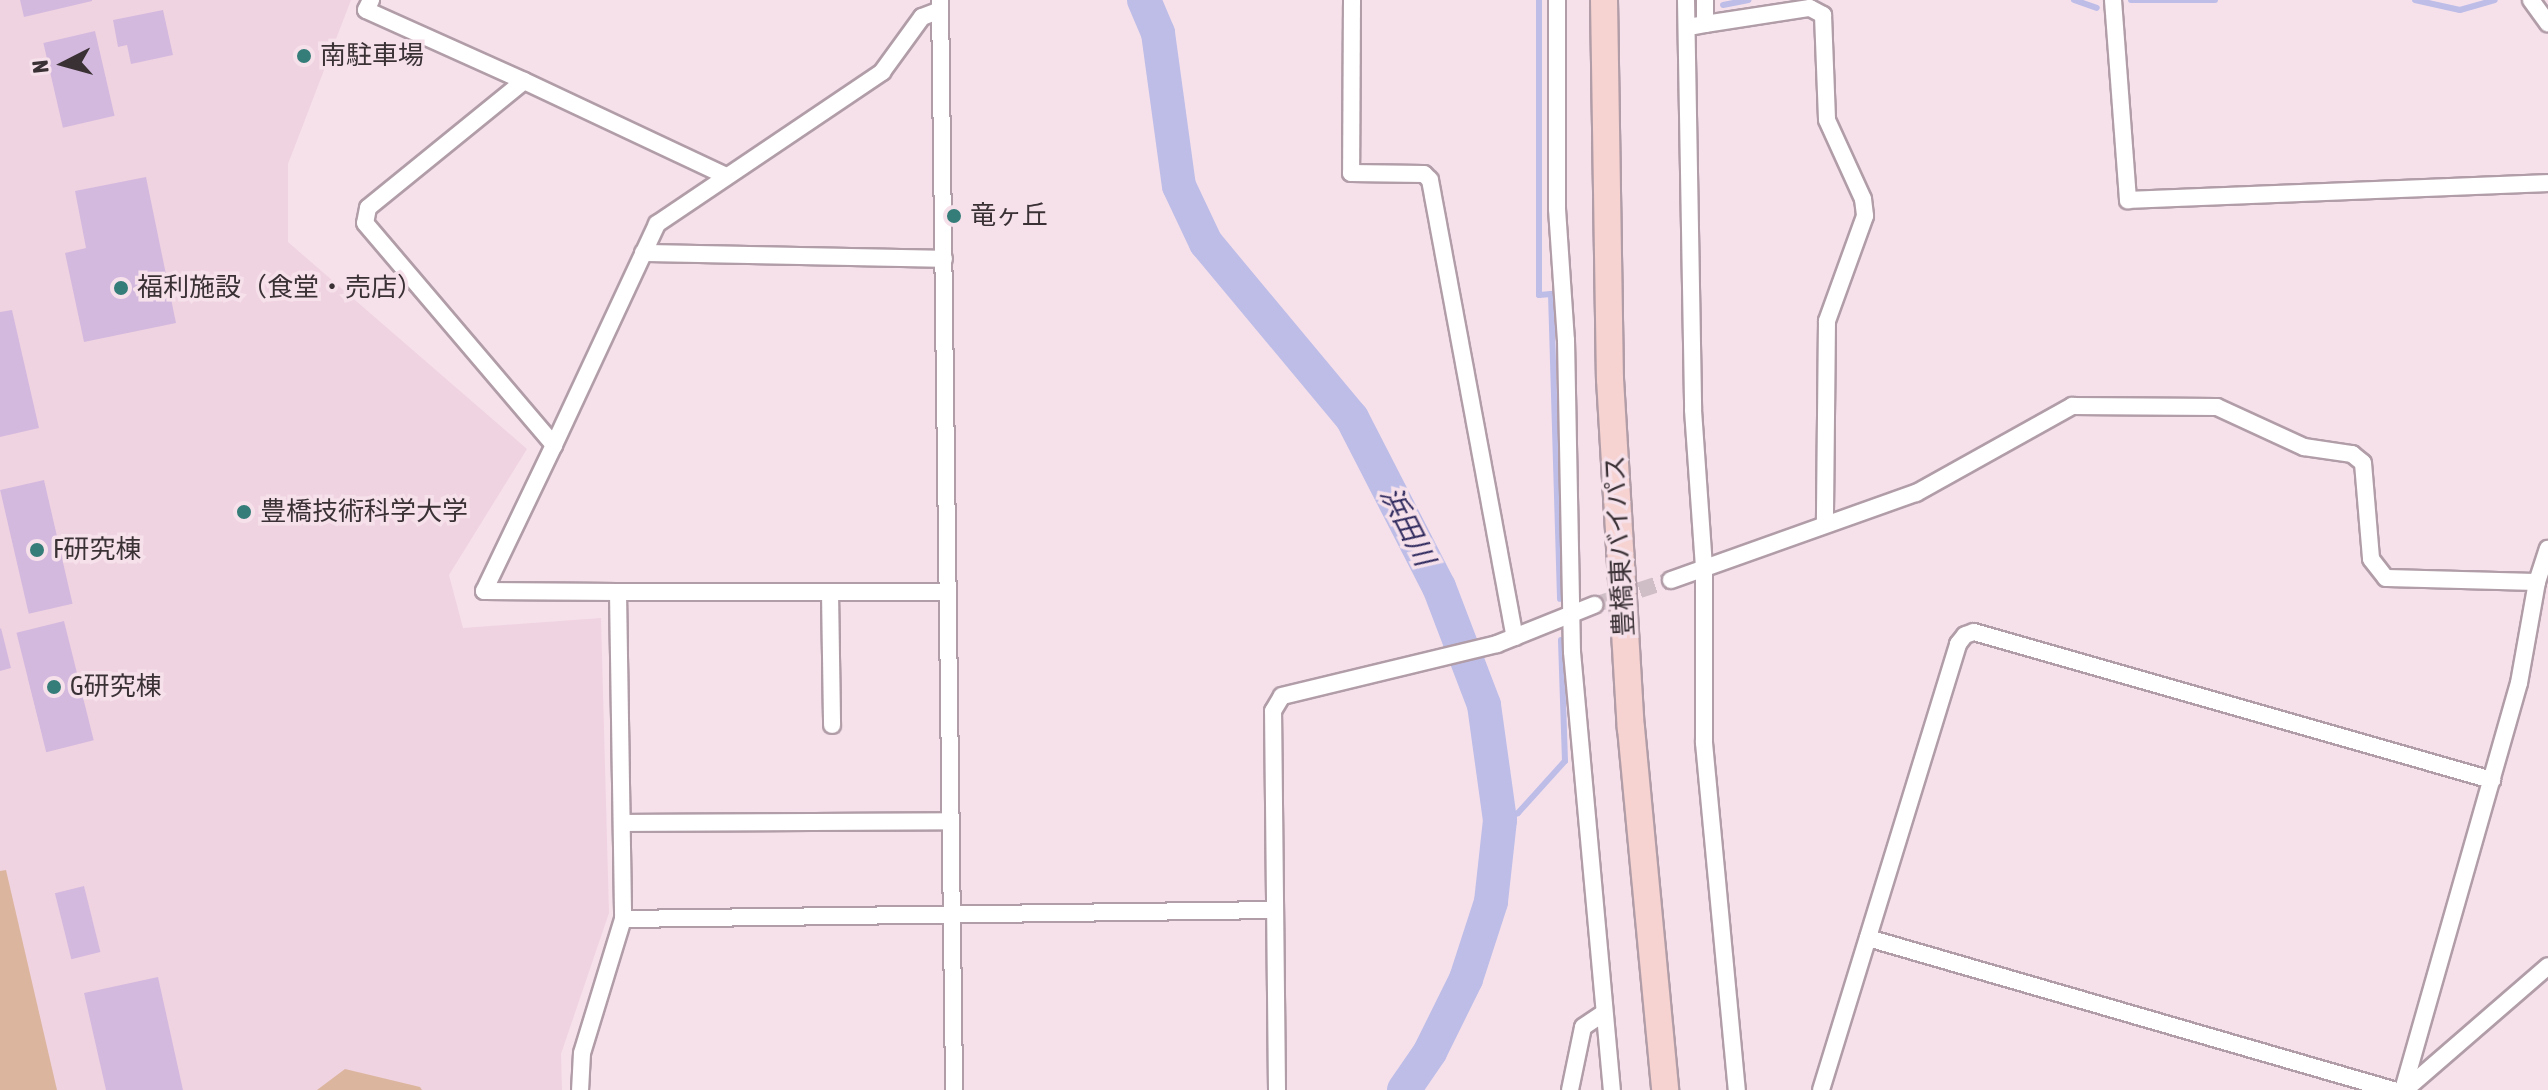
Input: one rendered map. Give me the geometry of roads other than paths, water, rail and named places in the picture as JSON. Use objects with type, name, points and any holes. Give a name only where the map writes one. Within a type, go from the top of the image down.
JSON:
[{"type":"highway","name":"豊橋東バイパス","points":[[1604,0],[1611,395],[1631,728],[1665,1090]]},
{"type":"street","points":[[371,0],[366,10],[726,176]]},
{"type":"street","points":[[1352,0],[1351,173],[1424,174],[1430,180],[1515,637]]},
{"type":"street","points":[[1557,0],[1557,209],[1566,340],[1571,613],[1602,1014],[1612,1090]]},
{"type":"street","points":[[1686,0],[1693,410],[1704,568],[1704,743],[1737,1090]]},
{"type":"street","points":[[1705,0],[1705,24]]},
{"type":"street","points":[[2113,0],[2128,200],[2548,183]]},
{"type":"street","points":[[2531,0],[2548,23]]},
{"type":"street","points":[[940,5],[922,17],[882,72],[657,224],[484,591],[948,592]]},
{"type":"street","points":[[940,5],[954,1090]]},
{"type":"street","points":[[1686,28],[1810,8],[1823,15],[1827,120],[1863,199],[1865,216],[1827,321],[1825,524]]},
{"type":"street","points":[[524,81],[368,208],[365,223],[554,445]]},
{"type":"street","points":[[643,253],[944,259]]},
{"type":"street","points":[[1671,580],[1916,493],[2072,406],[2217,407],[2304,447],[2352,454],[2363,463],[2371,559],[2386,578],[2537,582]]},
{"type":"street","points":[[2404,1090],[2519,683],[2537,582],[2546,558]]},
{"type":"street","points":[[580,1090],[582,1053],[623,919],[618,592]]},
{"type":"street","points":[[830,592],[832,725]]},
{"type":"street","points":[[1277,1090],[1273,711],[1282,696],[1425,664],[1497,644],[1594,605]]},
{"type":"street","points":[[1821,1090],[1958,644],[1974,632],[2492,780]]},
{"type":"street","points":[[623,823],[951,821]]},
{"type":"street","points":[[623,919],[1273,910]]},
{"type":"street","points":[[1868,938],[2393,1090]]},
{"type":"street","points":[[2404,1090],[2548,966]]},
{"type":"street","points":[[1570,1090],[1583,1027],[1602,1014]]},
{"type":"waterway","name":"浜田川","points":[[1144,0],[1158,33],[1179,186],[1206,243],[1352,418],[1439,587],[1484,705],[1500,820],[1491,902],[1466,979],[1430,1052],[1404,1090]]},
{"type":"waterway","points":[[1539,0],[1539,295],[1551,294],[1560,599]]},
{"type":"waterway","points":[[1723,5],[1749,0]]},
{"type":"waterway","points":[[2074,0],[2097,8]]},
{"type":"waterway","points":[[2131,0],[2215,0]]},
{"type":"waterway","points":[[2415,0],[2460,10],[2495,0]]},
{"type":"waterway","points":[[1500,820],[1518,813],[1565,761],[1561,640]]},
{"type":"tunnel","points":[[1594,605],[1671,580]]},
{"type":"place","name":"南駐車場","points":[[304,56]]},
{"type":"place","name":"竜ヶ丘","points":[[954,216]]},
{"type":"place","name":"福利施設（食堂・売店）","points":[[121,288]]},
{"type":"place","name":"豊橋技術科学大学","points":[[244,512]]},
{"type":"place","name":"F研究棟","points":[[37,550]]},
{"type":"place","name":"G研究棟","points":[[54,687]]}]
